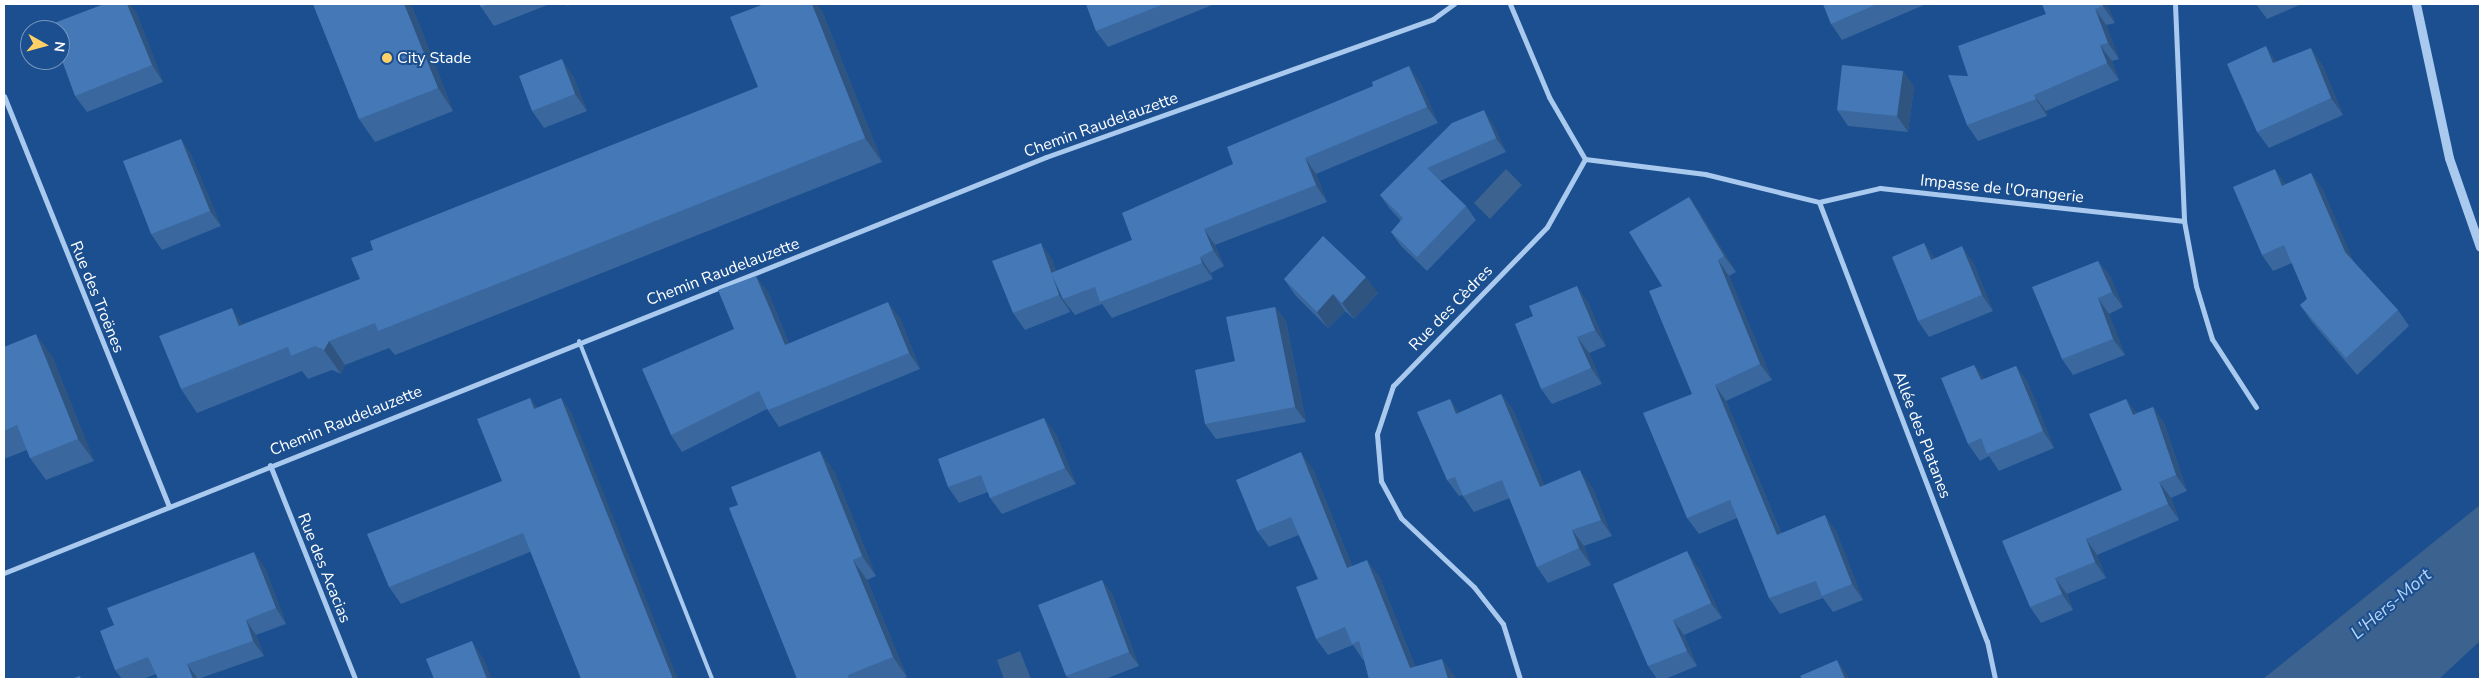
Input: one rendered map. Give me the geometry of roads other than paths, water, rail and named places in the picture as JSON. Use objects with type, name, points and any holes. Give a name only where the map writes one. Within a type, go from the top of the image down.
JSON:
[{"type":"street","name":"Chemin Raudelauzette","points":[[4,573],[580,341],[1046,157],[1433,19],[1454,4]]},
{"type":"street","points":[[1510,4],[1549,97],[1585,159],[1705,174],[1819,202]]},
{"type":"street","points":[[2175,4],[2184,221],[2212,340],[2256,406]]},
{"type":"street","points":[[2416,4],[2449,158],[2480,247]]},
{"type":"street","name":"Rue des Troënes","points":[[4,96],[169,507]]},
{"type":"street","name":"Rue des Cèdres","points":[[1520,679],[1504,624],[1474,586],[1401,518],[1381,481],[1377,434],[1393,386],[1547,227],[1585,159]]},
{"type":"street","name":"Impasse de l'Orangerie","points":[[1819,202],[1880,188],[2184,221]]},
{"type":"street","name":"Allée des Platanes","points":[[1819,202],[1987,641],[1995,679]]},
{"type":"street","name":"Rue des Acacias","points":[[270,465],[356,679]]},
{"type":"lane","points":[[580,341],[712,679]]},
{"type":"water","points":[[1506,169],[1522,185],[1490,219],[1474,203]]},
{"type":"water","name":"L'Hers-Mort","points":[[2480,505],[2480,641],[2439,679],[2263,679]]},
{"type":"water","points":[[1020,651],[1031,679],[1004,679],[997,660]]},
{"type":"place","name":"City Stade","points":[[387,58]]}]
